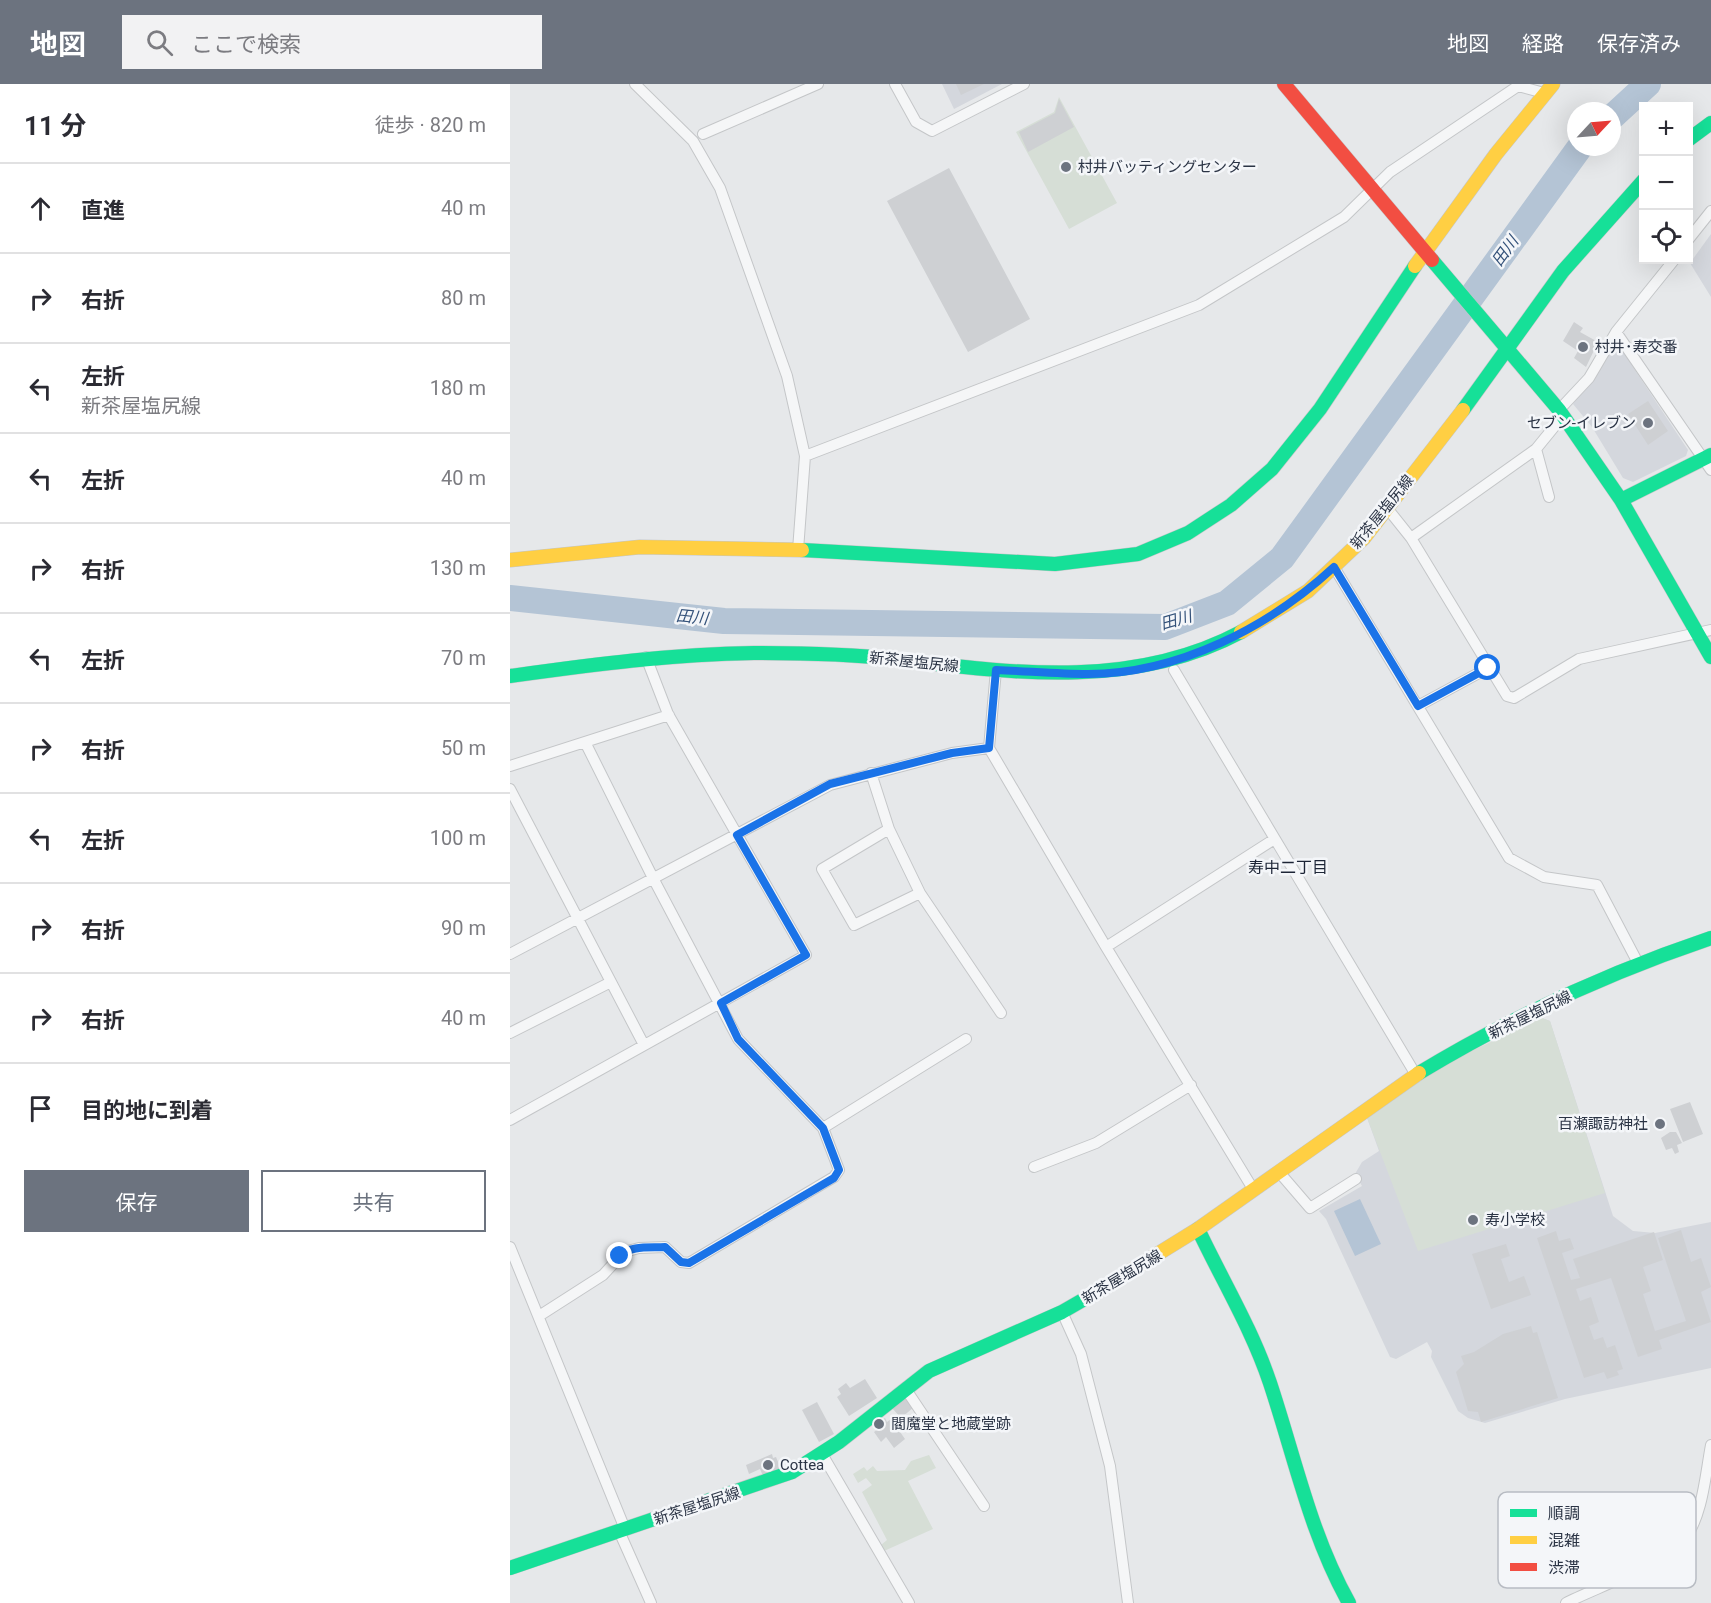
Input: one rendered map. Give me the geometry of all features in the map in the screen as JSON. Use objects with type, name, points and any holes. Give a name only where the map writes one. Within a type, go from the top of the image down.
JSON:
[{"type":"main road","points":[[1284,84],[1508,347],[1561,413],[1621,500],[1704,632],[1711,657]]},
{"type":"main road","points":[[510,560],[640,547],[798,549],[1055,564],[1138,554],[1188,533],[1231,505],[1272,469],[1320,409],[1430,258],[1496,154],[1549,89]]},
{"type":"main road","points":[[1693,137],[1710,125]]},
{"type":"main road","name":"新茶屋塩尻線","points":[[510,676],[646,657],[789,654],[893,659],[944,667],[1090,674],[1170,662],[1203,650],[1268,618],[1308,591],[1364,538],[1493,371],[1508,347],[1586,242],[1639,185]]},
{"type":"main road","points":[[1621,500],[1709,461]]},
{"type":"main road","name":"新茶屋塩尻線","points":[[510,1568],[777,1479],[822,1454],[905,1388],[952,1359],[1062,1312],[1198,1229],[1416,1075],[1462,1047],[1638,963],[1711,938]]},
{"type":"main road","points":[[1198,1229],[1262,1360],[1290,1449],[1308,1520],[1334,1580],[1348,1603]]},
{"type":"street","points":[[635,84],[693,141],[720,188],[787,376],[806,456],[798,549]]},
{"type":"street","points":[[704,135],[818,84]]},
{"type":"street","points":[[895,84],[916,122],[932,131],[1024,84]]},
{"type":"street","points":[[806,456],[1199,305],[1344,217],[1371,188],[1390,172],[1518,86],[1549,89]]},
{"type":"street","points":[[1693,235],[1711,211]]},
{"type":"street","points":[[1411,538],[1536,449],[1589,378],[1616,332],[1671,264]]},
{"type":"street","points":[[1616,332],[1709,461]]},
{"type":"street","points":[[1536,449],[1549,497]]},
{"type":"street","points":[[1387,508],[1411,538],[1488,668],[1508,696],[1514,698],[1579,659],[1704,632]]},
{"type":"street","points":[[1334,567],[1509,858],[1544,877],[1597,885],[1638,963]]},
{"type":"street","points":[[510,1120],[806,955],[669,715],[646,657]]},
{"type":"street","points":[[1418,706],[1488,668]]},
{"type":"street","points":[[996,670],[989,748],[1106,947],[1253,1189]]},
{"type":"street","points":[[1174,670],[1416,1075]]},
{"type":"street","points":[[510,766],[669,715]]},
{"type":"street","points":[[539,1316],[603,1275],[624,1252],[639,1248],[665,1247],[681,1262],[689,1263],[834,1178],[839,1170],[823,1128],[738,1039],[721,1003],[652,878],[585,742]]},
{"type":"street","points":[[510,954],[830,784],[952,753],[989,748]]},
{"type":"street","points":[[872,773],[889,829],[920,893],[1001,1013]]},
{"type":"street","points":[[510,789],[644,1045]]},
{"type":"street","points":[[889,829],[822,869],[854,925],[920,893]]},
{"type":"street","points":[[1106,947],[1274,840]]},
{"type":"street","points":[[510,1033],[611,982]]},
{"type":"street","points":[[823,1128],[966,1039]]},
{"type":"street","points":[[1034,1167],[1096,1143],[1191,1085]]},
{"type":"street","points":[[1279,1172],[1310,1208],[1356,1179]]},
{"type":"street","points":[[510,1246],[651,1603]]},
{"type":"street","points":[[1062,1312],[1081,1354],[1110,1466],[1128,1603]]},
{"type":"street","points":[[905,1388],[984,1506]]},
{"type":"street","points":[[1696,1516],[1711,1445]]},
{"type":"street","points":[[822,1454],[909,1603]]},
{"type":"street","points":[[1566,1603],[1597,1588]]},
{"type":"shaded area","points":[[942,84],[1002,84],[954,109]]},
{"type":"shaded area","name":"村井バッティングセンター","points":[[1059,97],[1117,203],[1069,229],[1016,132],[1054,112]]},
{"type":"shaded area","points":[[1711,234],[1711,297],[1691,264],[1693,264],[1693,259]]},
{"type":"shaded area","points":[[1613,348],[1621,349],[1688,450],[1686,456],[1633,482],[1623,478],[1592,427],[1573,404]]},
{"type":"shaded area","name":"寿小学校","points":[[1542,1018],[1550,1021],[1613,1216],[1633,1231],[1655,1233],[1711,1222],[1711,1368],[1565,1399],[1485,1423],[1468,1418],[1458,1411],[1431,1357],[1432,1351],[1427,1342],[1396,1359],[1390,1357],[1326,1219],[1319,1211],[1362,1186],[1355,1174],[1362,1162],[1379,1151],[1366,1115]]},
{"type":"shaded area","points":[[1542,1018],[1550,1021],[1605,1193],[1418,1251],[1366,1115],[1450,1061]]},
{"type":"shaded area","points":[[929,1455],[936,1468],[908,1481],[933,1529],[884,1551],[881,1545],[887,1540],[862,1492],[872,1485],[866,1478],[858,1483],[853,1474],[864,1467],[867,1471],[873,1466],[877,1471],[905,1470],[911,1461]]},
{"type":"water","points":[[1360,1199],[1381,1244],[1355,1256],[1334,1211]]},
{"type":"building","points":[[956,84],[984,84],[961,95]]},
{"type":"building","points":[[1059,99],[1074,127],[1028,152],[1019,132],[1055,113]]},
{"type":"building","points":[[949,168],[1030,319],[968,352],[887,201]]},
{"type":"building","name":"村井･寿交番","points":[[1574,322],[1583,328],[1580,332],[1598,342],[1586,367],[1574,358],[1578,351],[1563,341]]},
{"type":"building","name":"セブン-イレブン","points":[[1648,401],[1668,431],[1648,445],[1628,414]]},
{"type":"building","points":[[1690,1102],[1703,1134],[1683,1142],[1670,1109]]},
{"type":"building","points":[[1670,1132],[1676,1132],[1682,1143],[1677,1145],[1679,1152],[1675,1154],[1672,1148],[1666,1150],[1661,1138]]},
{"type":"building","points":[[1681,1230],[1691,1262],[1701,1258],[1711,1287],[1701,1292],[1711,1322],[1659,1340],[1662,1349],[1638,1357],[1611,1278],[1576,1289],[1580,1301],[1591,1297],[1599,1322],[1589,1326],[1594,1340],[1603,1337],[1607,1348],[1615,1345],[1623,1369],[1617,1371],[1619,1375],[1607,1379],[1604,1372],[1584,1378],[1537,1238],[1556,1231],[1559,1241],[1570,1238],[1574,1249],[1562,1253],[1571,1280],[1580,1278],[1573,1259],[1654,1232],[1663,1260],[1643,1267],[1651,1291],[1643,1294],[1655,1331],[1686,1321],[1658,1238]]},
{"type":"building","points":[[1506,1244],[1510,1256],[1501,1259],[1509,1282],[1524,1276],[1531,1295],[1491,1309],[1472,1254]]},
{"type":"building","points":[[1531,1326],[1533,1333],[1537,1332],[1558,1398],[1481,1422],[1478,1412],[1468,1411],[1456,1372],[1464,1364],[1461,1356],[1474,1352],[1503,1334]]},
{"type":"building","points":[[865,1379],[877,1398],[849,1416],[837,1397],[841,1394],[838,1389],[846,1383],[850,1388]]},
{"type":"building","points":[[905,1397],[914,1407],[901,1418],[892,1408]]},
{"type":"building","points":[[817,1402],[834,1434],[819,1442],[802,1410]]},
{"type":"building","points":[[885,1418],[887,1422],[891,1419],[905,1439],[894,1448],[886,1437],[881,1442],[874,1432],[879,1428],[876,1424]]},
{"type":"building","points":[[772,1454],[773,1458],[776,1457],[781,1469],[763,1476],[760,1469],[749,1474],[746,1465]]},
{"type":"waterway","name":"田川","points":[[1621,109],[1648,84]]},
{"type":"waterway","name":"田川","points":[[510,598],[724,621],[1165,627],[1227,603],[1282,558],[1573,156]]},
{"type":"traffic: fast","points":[[1693,136],[1711,123]]},
{"type":"traffic: fast","points":[[1463,410],[1563,271],[1639,186]]},
{"type":"traffic: fast","points":[[1432,260],[1559,410],[1621,500],[1711,657]]},
{"type":"traffic: fast","points":[[802,550],[1055,564],[1138,554],[1188,533],[1231,505],[1272,469],[1320,409],[1415,266]]},
{"type":"traffic: fast","points":[[1621,500],[1711,455]]},
{"type":"traffic: fast","points":[[510,676],[662,658],[754,653],[860,656],[1027,672],[1114,670],[1157,663],[1200,650],[1241,632]]},
{"type":"traffic: fast","points":[[1419,1073],[1489,1033],[1561,998],[1598,981],[1711,938]]},
{"type":"traffic: fast","points":[[1198,1229],[1263,1363],[1313,1522],[1335,1577],[1349,1603]]},
{"type":"traffic: fast","points":[[510,1568],[792,1472],[839,1442],[929,1371],[1062,1312],[1088,1297]]},
{"type":"traffic: slow","points":[[1415,266],[1496,154],[1553,84]]},
{"type":"traffic: slow","points":[[1241,632],[1308,591],[1364,538],[1463,410]]},
{"type":"traffic: slow","points":[[510,560],[640,547],[802,550]]},
{"type":"traffic: slow","points":[[1088,1297],[1198,1229],[1419,1073]]},
{"type":"traffic: jam","points":[[1284,84],[1432,260]]},
{"type":"place","name":"村井バッティングセンター","points":[[1066,167]]},
{"type":"place","name":"村井･寿交番","points":[[1583,347]]},
{"type":"place","name":"セブン-イレブン","points":[[1648,423]]},
{"type":"place","name":"百瀬諏訪神社","points":[[1660,1124]]},
{"type":"place","name":"寿小学校","points":[[1473,1220]]},
{"type":"place","name":"閻魔堂と地蔵堂跡","points":[[879,1424]]},
{"type":"place","name":"Cottea","points":[[768,1465]]},
{"type":"district","name":"寿中二丁目","points":[[1288,867]]},
{"type":"route","points":[[620,1256],[624,1252],[639,1248],[665,1247],[673,1252],[681,1262],[689,1263],[834,1178],[839,1170],[823,1128],[738,1039],[721,1003],[806,955],[737,835],[830,784],[952,753],[989,748],[996,670],[1090,674],[1170,662],[1203,650],[1268,618],[1308,591],[1334,567],[1418,706],[1488,668]]}]
